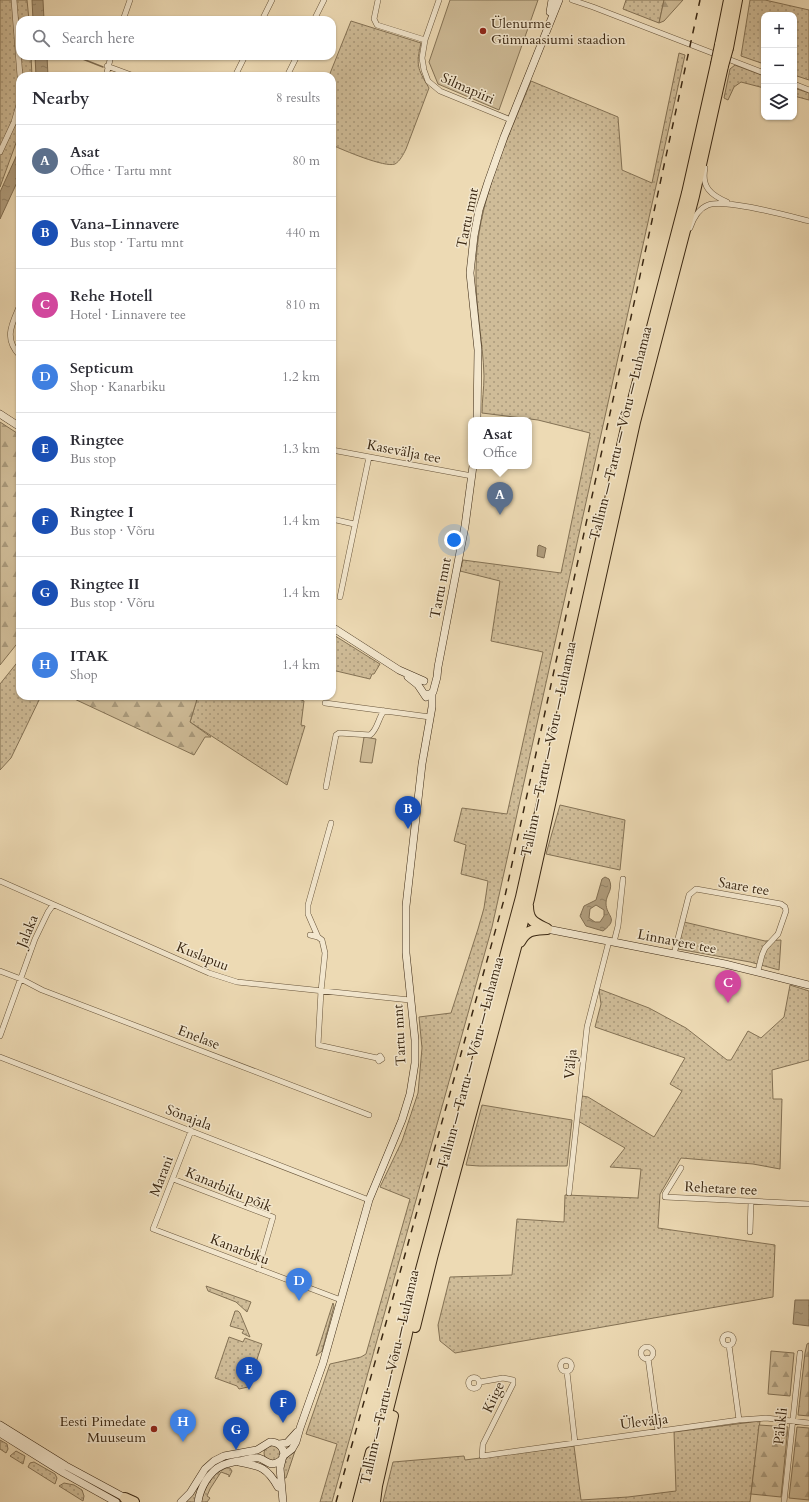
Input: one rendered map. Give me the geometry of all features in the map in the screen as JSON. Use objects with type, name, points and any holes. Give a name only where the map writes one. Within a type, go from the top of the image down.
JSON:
[{"type":"highway","name":"Tallinn — Tartu — Võru — Luhamaa","points":[[367,1502],[374,1465],[406,1338],[420,1273],[504,966],[521,897],[628,419],[735,2]]},
{"type":"highway","name":"Tallinn — Tartu — Võru — Luhamaa","points":[[375,1502],[385,1451],[432,1258],[529,899],[635,422],[709,135],[720,65]]},
{"type":"highway","points":[[529,899],[529,916],[535,923],[547,928]]},
{"type":"highway","points":[[516,951],[526,933],[532,930],[547,928]]},
{"type":"highway","points":[[358,1502],[401,1344],[406,1338]]},
{"type":"street","points":[[14,0],[16,25]]},
{"type":"street","points":[[124,16],[130,0]]},
{"type":"street","points":[[264,16],[272,0]]},
{"type":"street","points":[[316,16],[324,0]]},
{"type":"street","points":[[378,0],[374,19],[377,25],[425,40]]},
{"type":"street","name":"Silmapiiri","points":[[439,0],[425,40],[422,58],[428,81],[440,91],[512,120]]},
{"type":"street","name":"Tartu mnt","points":[[546,32],[552,0]]},
{"type":"street","name":"Tartu mnt","points":[[477,417],[479,370],[470,273],[472,250],[482,203],[512,120],[559,0]]},
{"type":"street","points":[[572,0],[761,72]]},
{"type":"street","points":[[580,0],[593,7]]},
{"type":"street","points":[[19,60],[20,72]]},
{"type":"street","points":[[106,72],[109,60]]},
{"type":"street","points":[[237,72],[243,60]]},
{"type":"street","points":[[289,72],[295,60]]},
{"type":"street","points":[[107,66],[123,72]]},
{"type":"street","points":[[797,85],[809,90]]},
{"type":"street","points":[[0,152],[16,115]]},
{"type":"street","points":[[709,135],[704,171],[705,185],[714,197],[729,204]]},
{"type":"street","points":[[678,257],[696,216],[702,208],[713,203],[729,204],[809,221]]},
{"type":"street","points":[[16,314],[10,328],[10,336],[16,351]]},
{"type":"street","points":[[0,414],[16,424]]},
{"type":"street","name":"Kasevälja tee","points":[[336,451],[472,476]]},
{"type":"street","points":[[340,597],[369,457]]},
{"type":"street","name":"Tartu mnt","points":[[426,692],[434,690],[438,677],[438,667],[464,533],[472,469]]},
{"type":"street","points":[[336,520],[354,524]]},
{"type":"street","points":[[336,630],[398,670],[426,692]]},
{"type":"street","name":"Tartu mnt","points":[[282,1458],[294,1447],[322,1363],[369,1200],[402,1120],[410,1094],[415,1063],[415,1040],[406,953],[406,906],[421,771],[432,707],[421,684],[434,675],[438,667]]},
{"type":"street","points":[[398,670],[426,681],[433,682],[435,686]]},
{"type":"street","points":[[325,703],[430,717]]},
{"type":"street","points":[[326,787],[336,735],[339,733],[370,735],[374,731],[379,716],[384,711]]},
{"type":"street","points":[[330,823],[308,905],[308,914],[318,937],[322,940],[325,952],[318,1045],[377,1058]]},
{"type":"street","name":"Välja","points":[[569,1193],[586,1027],[618,926],[623,879]]},
{"type":"street","name":"Kuslapuu","points":[[0,881],[208,973],[237,982],[410,1000]]},
{"type":"street","name":"Saare tee","points":[[674,954],[688,895],[696,889],[780,904],[785,907],[786,911],[778,934],[765,948],[758,971]]},
{"type":"street","name":"Jalaka","points":[[0,1036],[42,923],[53,905]]},
{"type":"street","name":"Linnavere tee","points":[[547,928],[758,971],[809,984]]},
{"type":"street","points":[[310,935],[318,937]]},
{"type":"street","name":"Enelase","points":[[0,971],[21,979],[42,990],[369,1115]]},
{"type":"street","name":"Sõnajala","points":[[0,1056],[369,1200]]},
{"type":"street","name":"Marani","points":[[153,1229],[191,1131]]},
{"type":"street","name":"Rehetare tee","points":[[681,1168],[665,1196],[809,1204]]},
{"type":"street","name":"Kanarbiku põik","points":[[173,1179],[273,1217],[258,1269]]},
{"type":"street","points":[[750,1232],[751,1201]]},
{"type":"street","name":"Kanarbiku","points":[[153,1229],[340,1300]]},
{"type":"street","points":[[729,1345],[739,1420]]},
{"type":"street","name":"Pähkli","points":[[784,1502],[800,1353]]},
{"type":"street","points":[[648,1358],[658,1431]]},
{"type":"street","points":[[567,1372],[575,1443]]},
{"type":"street","name":"Kiige","points":[[480,1382],[508,1378],[513,1380],[514,1384],[483,1444],[482,1456]]},
{"type":"street","name":"Ülevälja","points":[[482,1456],[739,1420],[766,1418],[809,1423]]},
{"type":"street","points":[[0,1425],[122,1501]]},
{"type":"street","points":[[181,1502],[190,1493],[205,1469],[214,1461],[224,1456],[250,1452],[263,1447],[270,1442],[279,1444],[287,1443],[300,1428]]},
{"type":"street","points":[[0,1433],[64,1473],[122,1501],[137,1502]]},
{"type":"street","points":[[279,1444],[283,1450],[280,1468],[283,1502]]},
{"type":"street","points":[[263,1447],[261,1454],[277,1477],[278,1502]]},
{"type":"street","points":[[198,1502],[200,1491],[209,1476],[218,1467],[224,1464],[251,1458],[257,1458],[276,1464],[282,1458]]},
{"type":"street","points":[[237,1462],[264,1468],[272,1476],[278,1487]]},
{"type":"green space","points":[[0,0],[27,0],[29,16],[16,16],[16,60],[31,60],[32,72],[16,72],[16,143],[0,187]]},
{"type":"green space","name":"Ülenurme Gümnaasiumi staadion","points":[[450,0],[538,0],[499,110],[438,84],[429,62]]},
{"type":"green space","points":[[626,0],[664,0],[659,23],[623,9]]},
{"type":"green space","points":[[664,0],[683,0],[664,21],[659,23]]},
{"type":"green space","points":[[750,0],[765,0],[809,10],[809,80],[797,76],[797,12],[761,12],[761,63],[741,56]]},
{"type":"green space","points":[[351,21],[421,43],[418,62],[422,76],[429,88],[403,156],[395,164],[390,165],[374,161],[336,147],[336,72],[331,72]]},
{"type":"green space","points":[[679,53],[685,55],[492,927],[332,1502],[320,1502],[337,1444],[306,1434],[330,1364],[361,1357],[366,1354],[410,1199],[380,1187],[402,1141],[418,1093],[422,1048],[419,1017],[451,1013],[484,908],[488,881],[461,874],[466,845],[454,841],[462,808],[507,814],[543,652],[491,641],[500,581],[460,571],[463,560],[561,573],[590,433],[532,419],[532,417],[514,417],[482,413],[484,376],[476,283],[477,245],[481,221],[494,173],[531,81],[618,117],[622,170],[652,183]]},
{"type":"green space","points":[[735,65],[761,75],[761,87],[741,82],[734,87],[728,100],[724,98],[730,69]]},
{"type":"green space","points":[[797,89],[809,93],[809,100],[797,97]]},
{"type":"green space","points":[[0,422],[16,432],[16,645],[0,665]]},
{"type":"green space","points":[[336,636],[380,664],[370,679],[336,671]]},
{"type":"green space","points":[[16,664],[16,700],[39,700],[11,758],[0,770],[0,684]]},
{"type":"green space","points":[[77,700],[197,700],[190,722],[211,737],[205,737],[194,755]]},
{"type":"green space","points":[[197,700],[304,701],[301,725],[305,726],[287,785],[190,722]]},
{"type":"green space","points":[[364,737],[376,739],[372,763],[360,762]]},
{"type":"green space","points":[[560,805],[625,820],[620,870],[546,854]]},
{"type":"green space","points":[[684,922],[765,941],[781,940],[779,970],[750,962],[678,949]]},
{"type":"green space","points":[[790,985],[809,991],[809,1060],[772,1070],[773,1099],[782,1099],[780,1169],[753,1164],[681,1158],[660,1194],[658,1228],[775,1245],[773,1297],[455,1353],[440,1341],[438,1325],[450,1277],[512,1275],[517,1219],[564,1222],[565,1195],[638,1198],[641,1169],[610,1167],[625,1148],[578,1121],[582,1096],[588,1097],[654,1137],[682,1091],[670,1084],[685,1058],[595,1027],[601,1004],[599,989],[649,1008],[686,1028],[727,1060],[731,1060],[748,1031],[761,1038],[784,1017]]},
{"type":"green space","points":[[482,1105],[572,1120],[567,1166],[466,1165]]},
{"type":"green space","points":[[206,1286],[251,1302],[247,1312],[236,1302],[208,1291]]},
{"type":"green space","points":[[333,1303],[334,1306],[322,1351],[316,1356]]},
{"type":"green space","points":[[235,1311],[240,1313],[250,1337],[242,1333],[244,1330],[230,1326]]},
{"type":"green space","points":[[229,1337],[243,1342],[245,1338],[262,1344],[248,1387],[239,1389],[237,1386],[215,1378]]},
{"type":"green space","points":[[809,1343],[809,1416],[798,1415],[805,1353],[807,1344]]},
{"type":"green space","points":[[771,1351],[794,1353],[790,1396],[768,1394]]},
{"type":"green space","points":[[760,1421],[750,1502],[383,1502],[393,1462],[464,1456],[465,1460],[574,1446],[581,1500],[628,1497],[676,1491],[674,1432]]},
{"type":"green space","points":[[759,1425],[788,1427],[781,1497],[751,1494]]},
{"type":"green space","points":[[797,1427],[809,1428],[809,1500],[789,1498]]},
{"type":"green space","points":[[0,1440],[7,1444],[8,1449],[6,1453],[0,1449]]},
{"type":"green space","points":[[272,1445],[278,1447],[280,1453],[278,1459],[272,1461],[266,1459],[264,1453],[266,1447]]},
{"type":"green space","points":[[16,1451],[25,1456],[23,1464],[10,1456]]},
{"type":"green space","points":[[295,1451],[286,1478],[284,1478],[284,1463]]},
{"type":"green space","points":[[249,1455],[249,1457],[229,1460],[216,1465],[212,1468],[196,1502],[185,1502],[209,1467],[224,1459]]},
{"type":"green space","points":[[34,1462],[55,1474],[57,1478],[55,1484],[28,1467],[30,1463]]},
{"type":"green space","points":[[226,1468],[230,1468],[232,1471],[229,1477],[229,1475],[221,1472],[207,1496],[210,1498],[207,1502],[200,1502],[212,1477]]},
{"type":"green space","points":[[64,1483],[74,1485],[82,1490],[84,1496],[83,1501],[59,1486]]},
{"type":"water","points":[[32,0],[43,0],[44,16],[33,16]]},
{"type":"water","points":[[35,60],[47,60],[48,72],[36,72]]},
{"type":"water","points":[[16,157],[16,185],[0,219],[0,192]]},
{"type":"water","points":[[539,545],[546,548],[544,558],[537,556]]},
{"type":"water","points":[[605,877],[609,879],[611,886],[606,903],[611,917],[611,923],[603,931],[586,926],[580,916],[584,906],[596,900],[602,879]],"holes":[[[596,905],[604,910],[604,916],[600,922],[595,922],[589,918],[590,909]]]},
{"type":"water","points":[[795,1300],[809,1300],[809,1326],[793,1324]]},
{"type":"waterway","points":[[85,60],[103,67]]},
{"type":"railway","points":[[336,1502],[505,896],[700,0]]},
{"type":"place","name":"Ülenurme Gümnaasiumi staadion","points":[[483,31]]},
{"type":"place","name":"Asat","points":[[500,515]]},
{"type":"place","name":"Vana-Linnavere","points":[[408,829]]},
{"type":"place","name":"Rehe Hotell","points":[[728,1003]]},
{"type":"place","name":"Septicum","points":[[299,1301]]},
{"type":"place","name":"Ringtee","points":[[249,1390]]},
{"type":"place","name":"Ringtee I","points":[[283,1423]]},
{"type":"place","name":"Eesti Pimedate Muuseum","points":[[154,1429]]},
{"type":"place","name":"ITAK","points":[[183,1442]]},
{"type":"place","name":"Ringtee II","points":[[236,1450]]}]
